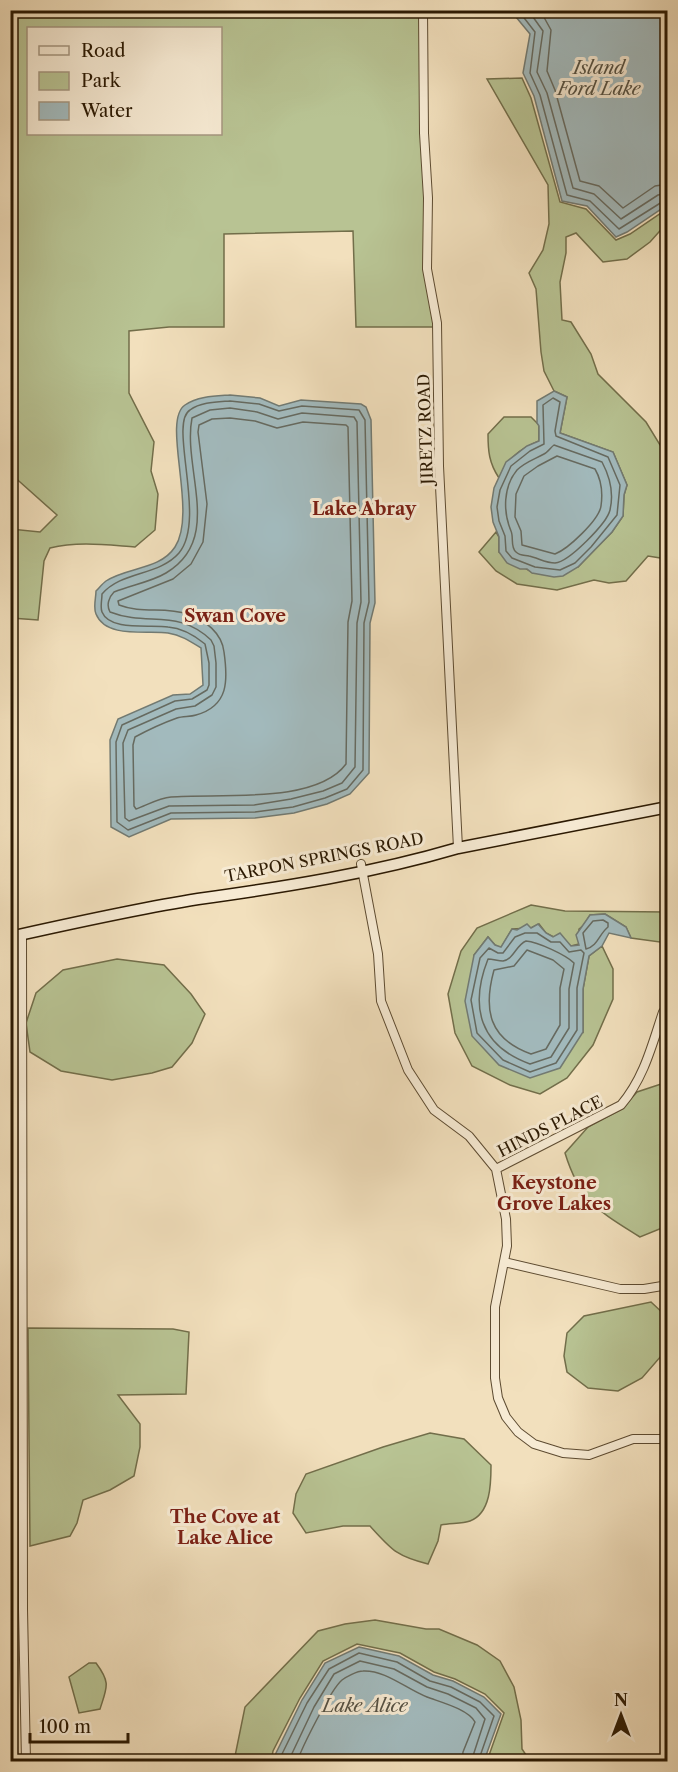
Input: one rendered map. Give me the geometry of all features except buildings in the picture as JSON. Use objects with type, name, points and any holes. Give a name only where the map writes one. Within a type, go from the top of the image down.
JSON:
[{"type":"main road","name":"TARPON SPRINGS ROAD","points":[[16,936],[197,900],[239,895],[362,867],[430,856],[458,848],[668,807]]},
{"type":"street","name":"JIRETZ ROAD","points":[[423,10],[424,133],[428,198],[427,269],[437,323],[438,446],[458,848]]},
{"type":"street","points":[[362,867],[378,954],[381,1001],[408,1070],[434,1110],[469,1136],[496,1169],[506,1219],[507,1246],[495,1307],[495,1378],[498,1398],[506,1418],[518,1432],[534,1444],[563,1453],[590,1455],[633,1439],[668,1441]]},
{"type":"street","points":[[16,936],[26,1761]]},
{"type":"street","name":"HINDS PLACE","points":[[496,1169],[621,1105],[634,1090],[643,1073],[663,1011]]},
{"type":"street","points":[[504,1262],[620,1289],[644,1289],[668,1285]]},
{"type":"green space","points":[[11,11],[420,11],[424,269],[434,327],[356,327],[353,231],[224,234],[224,327],[169,327],[129,331],[129,393],[154,442],[151,471],[158,494],[155,530],[135,547],[82,544],[50,548],[44,561],[38,620],[11,618],[11,529],[40,532],[57,515],[11,474]]},
{"type":"green space","points":[[522,78],[531,98],[560,202],[586,209],[616,240],[630,234],[667,209],[667,223],[650,242],[627,259],[603,262],[576,233],[566,237],[566,253],[560,282],[562,320],[571,322],[591,354],[598,374],[646,422],[660,445],[667,448],[667,559],[648,556],[626,581],[609,583],[594,580],[557,590],[517,584],[496,571],[479,552],[496,532],[499,537],[499,552],[533,573],[578,567],[612,532],[623,516],[627,485],[613,452],[560,433],[567,397],[554,391],[544,371],[536,289],[529,273],[543,250],[549,224],[548,185],[487,79]]},
{"type":"green space","points":[[504,417],[531,417],[539,425],[539,441],[515,455],[499,478],[490,457],[488,434]]},
{"type":"green space","points":[[531,905],[565,911],[667,912],[667,943],[631,938],[626,927],[605,914],[590,915],[579,929],[579,944],[571,946],[546,933],[539,924],[531,928],[512,929],[501,948],[488,937],[474,955],[583,1032],[583,989],[589,956],[602,946],[613,969],[613,999],[593,1045],[567,1078],[540,1094],[510,1085],[472,1066],[455,1033],[448,994],[461,951],[477,928]]},
{"type":"green space","points":[[117,959],[164,965],[191,994],[205,1014],[192,1043],[172,1067],[112,1080],[61,1071],[30,1052],[26,1023],[36,993],[63,970]]},
{"type":"green space","points":[[667,1082],[667,1226],[640,1237],[593,1204],[577,1183],[565,1153],[588,1127],[622,1109],[637,1092]]},
{"type":"green space","points":[[651,1302],[665,1315],[667,1337],[662,1355],[642,1378],[618,1391],[588,1388],[567,1372],[564,1356],[567,1333],[584,1316]]},
{"type":"green space","points":[[28,1328],[173,1329],[189,1332],[186,1394],[118,1395],[140,1424],[140,1447],[134,1476],[110,1490],[83,1500],[77,1523],[70,1536],[30,1546]]},
{"type":"green space","points":[[430,1433],[464,1439],[491,1465],[491,1472],[490,1489],[482,1511],[470,1521],[441,1525],[438,1541],[428,1564],[401,1555],[370,1526],[343,1526],[306,1533],[293,1513],[296,1494],[306,1474]]},
{"type":"green space","points":[[375,1620],[426,1629],[439,1629],[477,1645],[500,1661],[514,1687],[521,1720],[522,1749],[530,1761],[487,1761],[504,1713],[485,1694],[455,1679],[434,1672],[400,1653],[357,1644],[323,1661],[300,1698],[273,1751],[271,1761],[234,1761],[245,1707],[318,1631]]},
{"type":"green space","points":[[89,1663],[96,1663],[101,1670],[106,1681],[106,1690],[100,1709],[79,1713],[69,1677]]},
{"type":"water","name":"Island Ford Lake","points":[[511,11],[667,11],[667,205],[627,232],[616,237],[587,206],[562,201],[534,96],[523,73],[530,34]]},
{"type":"water","points":[[554,391],[567,397],[560,433],[613,452],[627,485],[623,516],[612,532],[578,567],[563,576],[554,577],[532,573],[527,569],[520,569],[507,563],[499,552],[499,537],[493,522],[491,507],[494,488],[506,462],[527,446],[539,441],[537,401]]},
{"type":"water","points":[[230,395],[260,398],[279,406],[301,400],[361,404],[366,407],[371,420],[375,603],[370,623],[369,773],[350,794],[327,804],[294,813],[255,818],[171,819],[129,837],[111,827],[110,740],[118,719],[173,695],[190,694],[203,685],[201,648],[173,634],[128,632],[109,627],[101,622],[96,614],[96,591],[114,576],[161,560],[175,547],[181,532],[183,512],[177,448],[179,414],[185,405],[196,400]]},
{"type":"water","points":[[605,914],[626,927],[631,938],[609,933],[602,946],[589,956],[583,989],[583,1032],[560,1068],[530,1078],[499,1065],[472,1036],[465,1001],[474,955],[488,937],[495,945],[501,947],[512,929],[517,930],[527,924],[531,928],[538,924],[553,937],[560,933],[571,946],[579,945],[576,935],[590,915]]},
{"type":"water","name":"Lake Alice","points":[[359,1647],[399,1656],[433,1675],[453,1681],[484,1697],[501,1714],[484,1761],[274,1761],[302,1700],[325,1663]]},
{"type":"district","name":"Lake Abray","points":[[364,509]]},
{"type":"district","name":"Swan Cove","points":[[235,616]]},
{"type":"district","name":"Keystone Grove Lakes","points":[[554,1193]]},
{"type":"district","name":"The Cove at Lake Alice","points":[[225,1528]]}]
